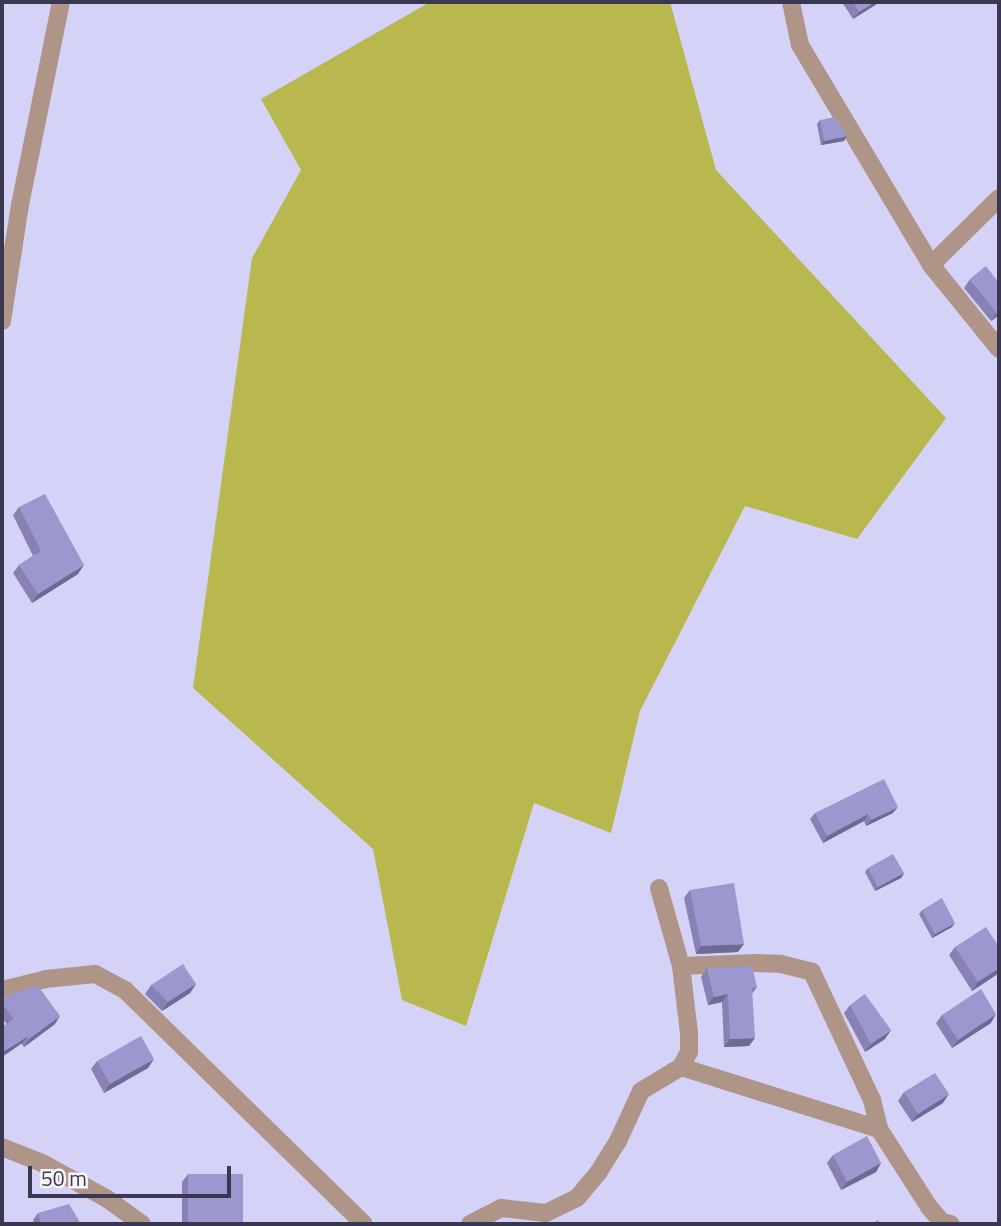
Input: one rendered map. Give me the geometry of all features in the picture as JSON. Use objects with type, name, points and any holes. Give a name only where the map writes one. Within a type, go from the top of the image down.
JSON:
[{"type":"street","points":[[2,321],[20,205],[61,2]]},
{"type":"street","points":[[791,2],[800,45],[931,265],[999,349]]},
{"type":"street","points":[[931,265],[999,198]]},
{"type":"street","points":[[470,1224],[501,1208],[546,1213],[577,1198],[598,1173],[641,1091],[681,1067],[689,1052],[689,1033],[681,966],[659,888]]},
{"type":"street","points":[[681,966],[781,964],[812,972],[872,1100],[878,1129],[929,1207],[942,1222],[951,1224]]},
{"type":"street","points":[[2,990],[46,979],[95,974],[125,990],[364,1224]]},
{"type":"street","points":[[681,1067],[878,1129]]},
{"type":"street","points":[[2,1147],[42,1163],[106,1198],[142,1224]]},
{"type":"shaded area","points":[[430,2],[670,2],[716,170],[946,418],[857,539],[745,506],[640,711],[611,833],[534,803],[466,1026],[402,1000],[373,849],[193,688],[252,258],[301,170],[261,99]]},
{"type":"building","points":[[853,2],[875,2],[859,12]]},
{"type":"building","points":[[835,117],[847,136],[824,141],[820,120]]},
{"type":"building","points":[[986,266],[999,283],[997,313],[970,279]]},
{"type":"building","points":[[45,494],[84,565],[38,594],[19,565],[41,551],[19,507]]},
{"type":"building","points":[[884,779],[898,807],[871,820],[868,814],[827,836],[815,813]]},
{"type":"building","points":[[893,854],[904,873],[878,887],[868,868]]},
{"type":"building","points":[[734,883],[744,944],[701,946],[690,890]]},
{"type":"building","points":[[942,898],[955,923],[935,934],[922,910]]},
{"type":"building","points":[[986,927],[999,947],[999,968],[978,982],[955,947]]},
{"type":"building","points":[[183,964],[196,984],[168,1002],[151,985]]},
{"type":"building","points":[[752,966],[757,987],[752,988],[755,1038],[730,1039],[728,994],[714,997],[707,968]]},
{"type":"building","points":[[38,986],[60,1016],[29,1039],[27,1037],[2,1052],[2,1027],[14,1019],[2,1001],[13,993]]},
{"type":"building","points":[[981,989],[996,1014],[958,1040],[942,1015]]},
{"type":"building","points":[[865,994],[891,1030],[871,1044],[850,1005]]},
{"type":"building","points":[[141,1036],[154,1059],[110,1084],[97,1061]]},
{"type":"building","points":[[935,1073],[949,1094],[918,1114],[904,1092]]},
{"type":"building","points":[[867,1136],[881,1163],[847,1182],[833,1155]]},
{"type":"building","points":[[188,1174],[243,1174],[243,1224],[188,1224]]},
{"type":"building","points":[[69,1204],[81,1224],[41,1224],[38,1213]]}]
